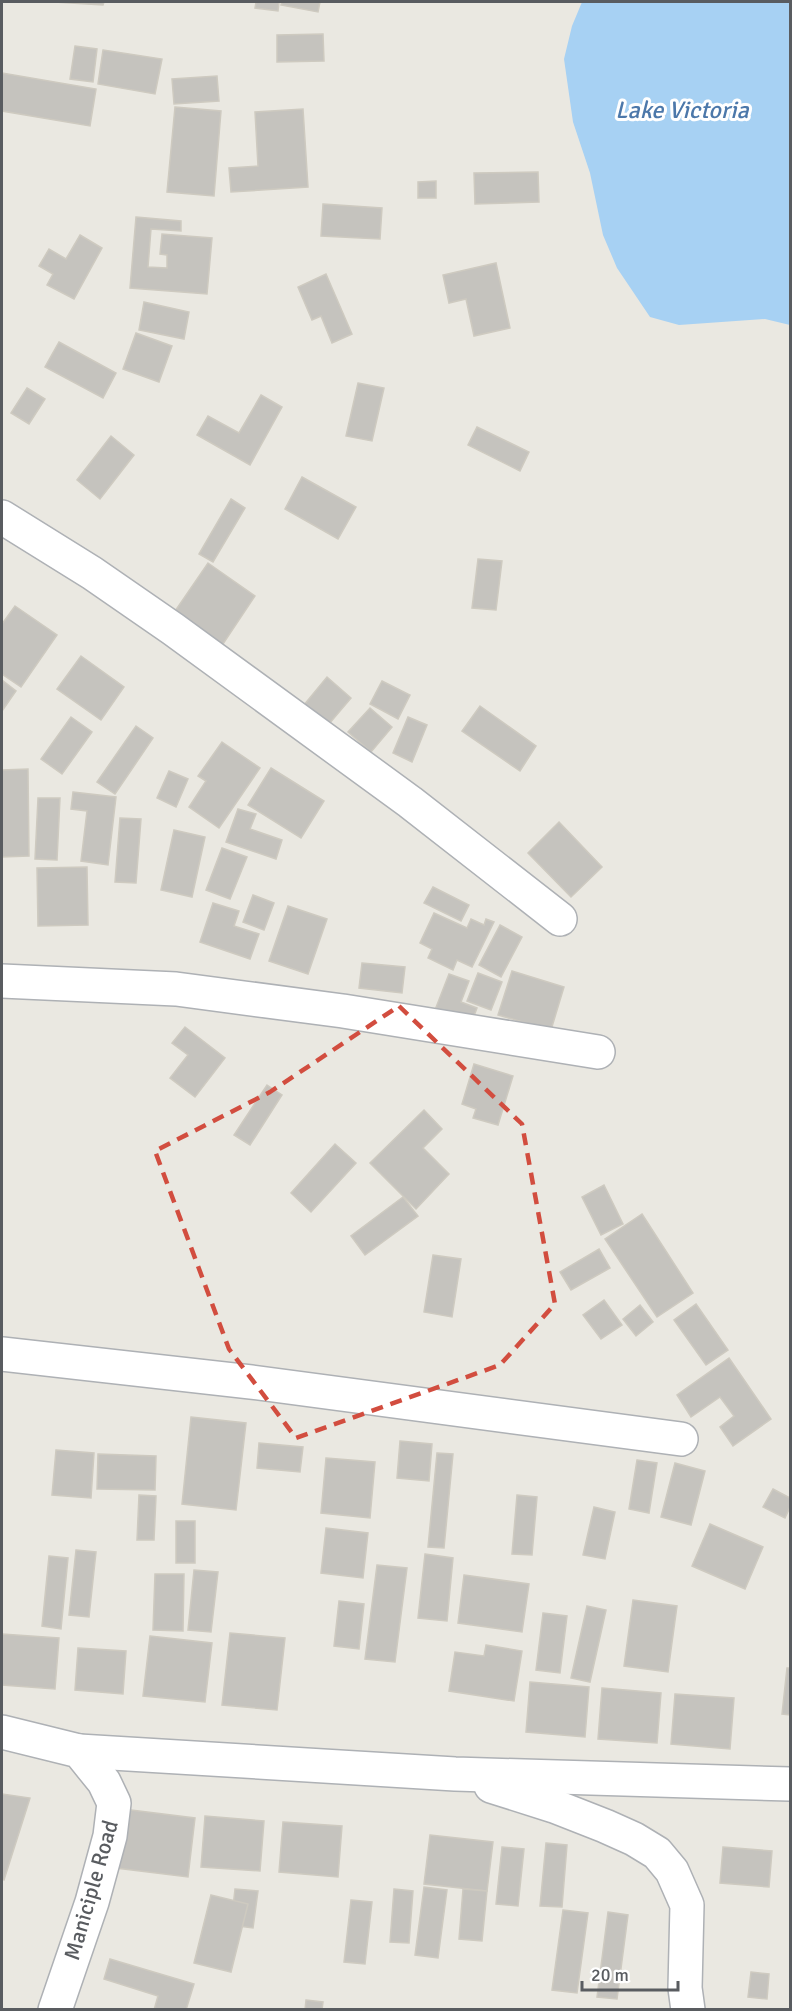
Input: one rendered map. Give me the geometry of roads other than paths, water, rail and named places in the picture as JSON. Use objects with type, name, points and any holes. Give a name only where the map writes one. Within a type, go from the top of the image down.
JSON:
[{"type":"street","points":[[2,518],[93,573],[172,629],[410,802],[560,919]]},
{"type":"street","points":[[2,981],[176,988],[343,1011],[598,1052]]},
{"type":"street","points":[[2,1354],[251,1382],[681,1438]]},
{"type":"street","points":[[2,1732],[79,1751],[455,1774],[790,1784]]},
{"type":"street","name":"Maniciple Road","points":[[55,2010],[92,1902],[110,1836],[114,1803],[104,1782],[79,1751]]},
{"type":"street","points":[[455,1774],[564,1810],[634,1839],[657,1853],[672,1870],[687,1905],[688,2010]]},
{"type":"water","name":"Lake Victoria","points":[[582,2],[790,2],[790,325],[765,319],[679,325],[650,317],[617,268],[603,235],[590,173],[573,122],[564,59],[572,26]]}]
